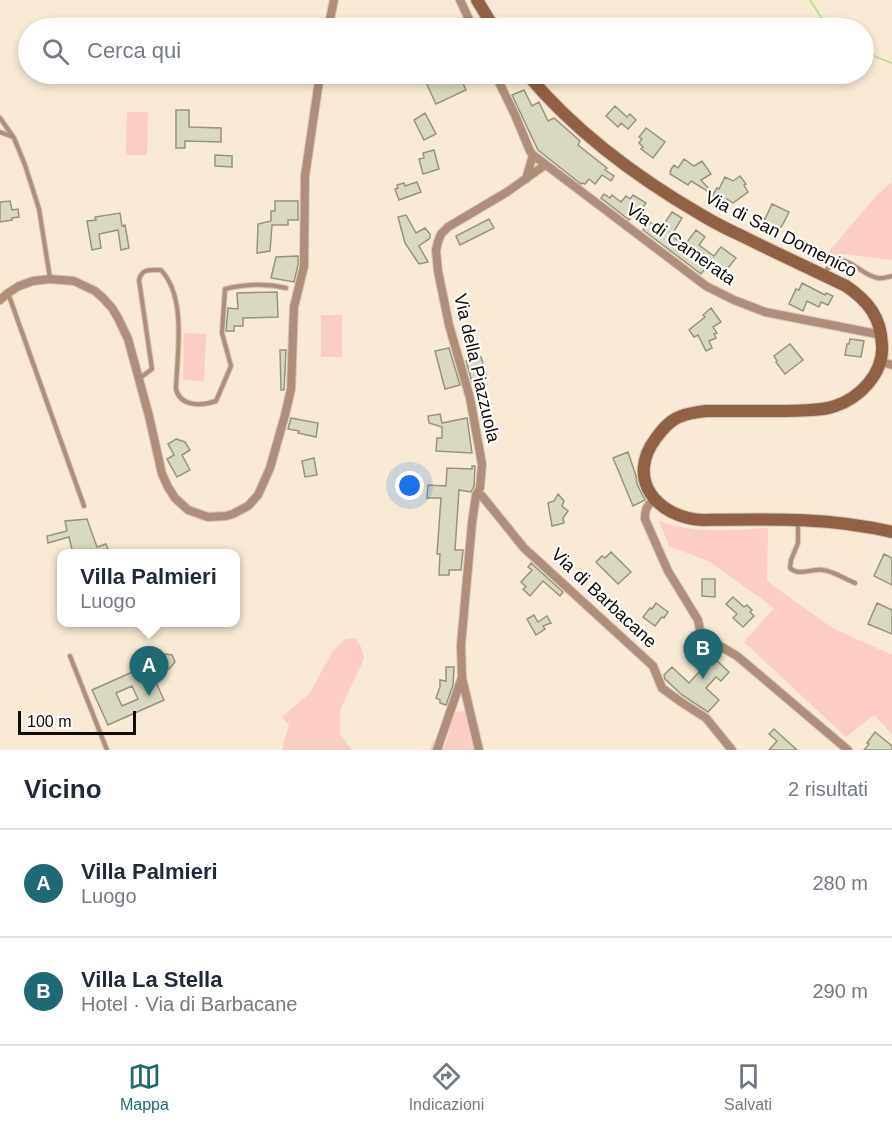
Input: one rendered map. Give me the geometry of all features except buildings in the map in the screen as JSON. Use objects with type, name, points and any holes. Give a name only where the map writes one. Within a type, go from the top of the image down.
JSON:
[{"type":"main road","points":[[477,0],[488,18]]},
{"type":"main road","name":"Via di San Domenico","points":[[536,84],[556,106],[618,161],[663,191],[706,218],[846,286],[859,295],[868,304],[882,335],[886,363],[864,389],[833,407],[807,410],[691,412],[677,417],[667,425],[648,450],[644,480],[655,499]]},
{"type":"main road","points":[[655,499],[669,511],[686,518],[702,520],[798,519],[854,524],[892,532]]},
{"type":"street","points":[[330,18],[334,0]]},
{"type":"street","points":[[460,0],[468,18]]},
{"type":"street","points":[[0,300],[19,286],[50,279],[75,281],[103,298],[118,318],[128,339],[162,474],[175,498],[188,510],[208,517],[233,514],[248,506],[258,495],[270,468],[291,389],[294,307],[304,266],[304,176],[319,84]]},
{"type":"street","points":[[500,84],[533,155],[545,165]]},
{"type":"street","points":[[526,179],[533,155]]},
{"type":"street","name":"Via della Piazzuola","points":[[437,750],[462,677],[462,634],[472,523],[480,488],[482,464],[470,398],[449,325],[436,250],[441,234],[448,227],[545,165]]},
{"type":"street","name":"Via di Camerata","points":[[545,165],[706,286],[719,293],[765,312],[882,335]]},
{"type":"street","name":"Via di Barbacane","points":[[477,495],[482,496],[524,548],[653,666],[662,687],[706,718],[732,750]]},
{"type":"street","points":[[655,499],[647,507],[645,519],[668,571],[698,620],[700,630],[710,640],[737,656],[848,750]]},
{"type":"street","points":[[462,677],[479,750]]},
{"type":"lane","points":[[0,118],[14,138],[26,165],[39,209],[50,279]]},
{"type":"lane","points":[[0,132],[14,138]]},
{"type":"lane","points":[[822,275],[831,263],[843,261],[877,278],[892,276]]},
{"type":"lane","points":[[139,379],[152,369],[139,280],[140,274],[145,270],[161,270],[175,293],[179,313],[176,389],[178,397],[194,404],[216,401],[231,366],[222,333],[225,289],[240,285],[272,285],[286,288]]},
{"type":"lane","points":[[8,293],[84,506]]},
{"type":"lane","points":[[798,519],[798,543],[790,568],[798,573],[825,570],[855,583]]},
{"type":"lane","points":[[70,656],[107,750]]},
{"type":"shaded area","points":[[127,112],[148,112],[147,155],[126,155]]},
{"type":"shaded area","points":[[892,182],[892,260],[844,254],[819,263],[878,194]]},
{"type":"shaded area","points":[[321,315],[342,315],[342,357],[321,357]]},
{"type":"shaded area","points":[[184,333],[206,334],[204,381],[183,380]]},
{"type":"shaded area","points":[[659,521],[699,529],[768,528],[767,581],[832,628],[892,655],[892,734],[874,715],[846,737],[744,642],[774,608],[710,562],[669,546]]},
{"type":"shaded area","points":[[355,638],[361,647],[364,659],[340,710],[340,734],[352,750],[282,750],[289,725],[282,717],[310,693],[332,652],[345,639]]},
{"type":"shaded area","points":[[472,711],[478,750],[429,750],[433,741],[445,746],[454,712]]},
{"type":"waterway","points":[[810,0],[822,18]]},
{"type":"waterway","points":[[874,56],[892,63]]},
{"type":"place","name":"Villa La Stella","points":[[703,679]]},
{"type":"place","name":"Villa Palmieri","points":[[149,696]]}]
